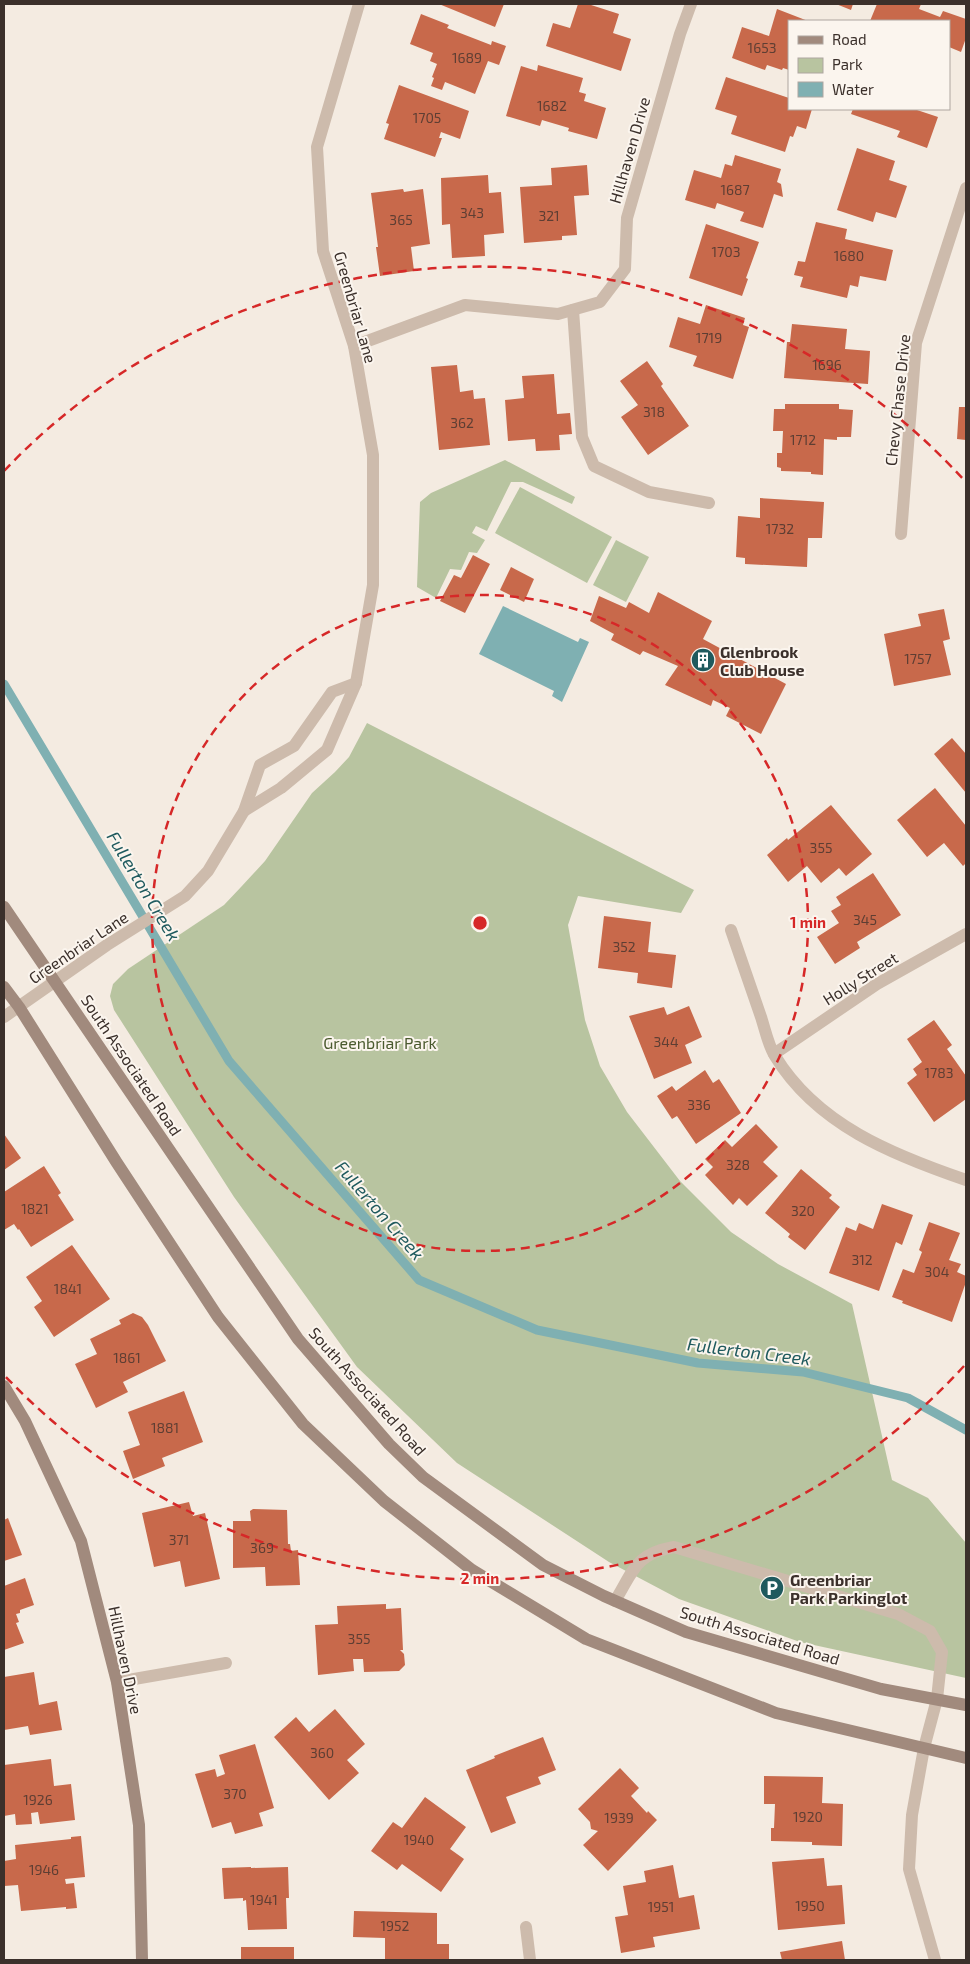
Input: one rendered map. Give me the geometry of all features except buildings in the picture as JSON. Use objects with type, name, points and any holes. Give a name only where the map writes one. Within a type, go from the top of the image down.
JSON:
[{"type":"street","name":"Greenbriar Lane","points":[[244,811],[281,788],[327,750],[356,683],[374,585],[373,455],[354,346],[323,251],[318,148],[359,4]]},
{"type":"street","name":"Hillhaven Drive","points":[[573,310],[600,302],[625,269],[627,218],[680,34],[691,4]]},
{"type":"street","name":"Chevy Chase Drive","points":[[901,534],[916,343],[966,188]]},
{"type":"street","points":[[354,346],[465,305],[558,314],[573,310],[582,437],[594,466],[649,492],[709,503]]},
{"type":"street","name":"Greenbriar Lane","points":[[4,1017],[120,937],[185,896],[208,871],[244,811],[260,765],[294,746],[332,692],[356,683]]},
{"type":"street","name":"South Associated Road","points":[[4,907],[298,1339],[389,1444],[423,1477],[543,1565],[615,1601],[686,1632],[881,1689],[966,1705]]},
{"type":"street","points":[[731,930],[774,1054],[800,1090],[821,1109],[876,1144],[913,1162],[966,1180]]},
{"type":"street","name":"Holly Street","points":[[774,1054],[877,984],[966,934]]},
{"type":"street","points":[[4,987],[19,1007],[112,1155],[218,1317],[303,1424],[384,1501],[472,1570],[586,1639],[776,1713],[966,1758]]},
{"type":"street","name":"Hillhaven Drive","points":[[4,1386],[25,1421],[81,1541],[117,1682],[140,1825],[142,1960]]},
{"type":"street","points":[[615,1601],[640,1560],[656,1550],[674,1547],[898,1614],[930,1631],[942,1652],[937,1699],[924,1748],[912,1815],[909,1869],[935,1960]]},
{"type":"street","points":[[117,1682],[226,1663]]},
{"type":"street","points":[[526,1927],[530,1960]]},
{"type":"green space","points":[[505,460],[575,497],[572,504],[523,482],[511,482],[487,531],[476,526],[472,533],[485,540],[477,553],[469,552],[461,570],[450,569],[436,598],[417,587],[420,502],[431,493]]},
{"type":"green space","points":[[520,487],[612,537],[587,583],[495,533]]},
{"type":"green space","points":[[616,540],[649,557],[626,602],[593,585]]},
{"type":"green space","name":"Greenbriar Park","points":[[367,723],[694,890],[681,913],[578,896],[568,925],[585,1020],[600,1066],[627,1112],[680,1181],[731,1232],[778,1264],[852,1304],[892,1480],[928,1498],[966,1543],[966,1678],[800,1642],[679,1599],[609,1562],[457,1463],[357,1367],[234,1197],[114,1010],[110,996],[113,984],[128,969],[224,905],[265,861],[312,793],[349,757]]},
{"type":"water","points":[[503,606],[578,642],[580,638],[589,642],[562,702],[552,696],[554,691],[479,654]]},
{"type":"waterway","name":"Fullerton Creek","points":[[4,684],[229,1061],[419,1280],[537,1330],[698,1363],[803,1372],[908,1398],[966,1430]]},
{"type":"place","name":"Glenbrook Club House","points":[[703,660]]},
{"type":"place","name":"Greenbriar Park Parkinglot","points":[[772,1588]]}]
